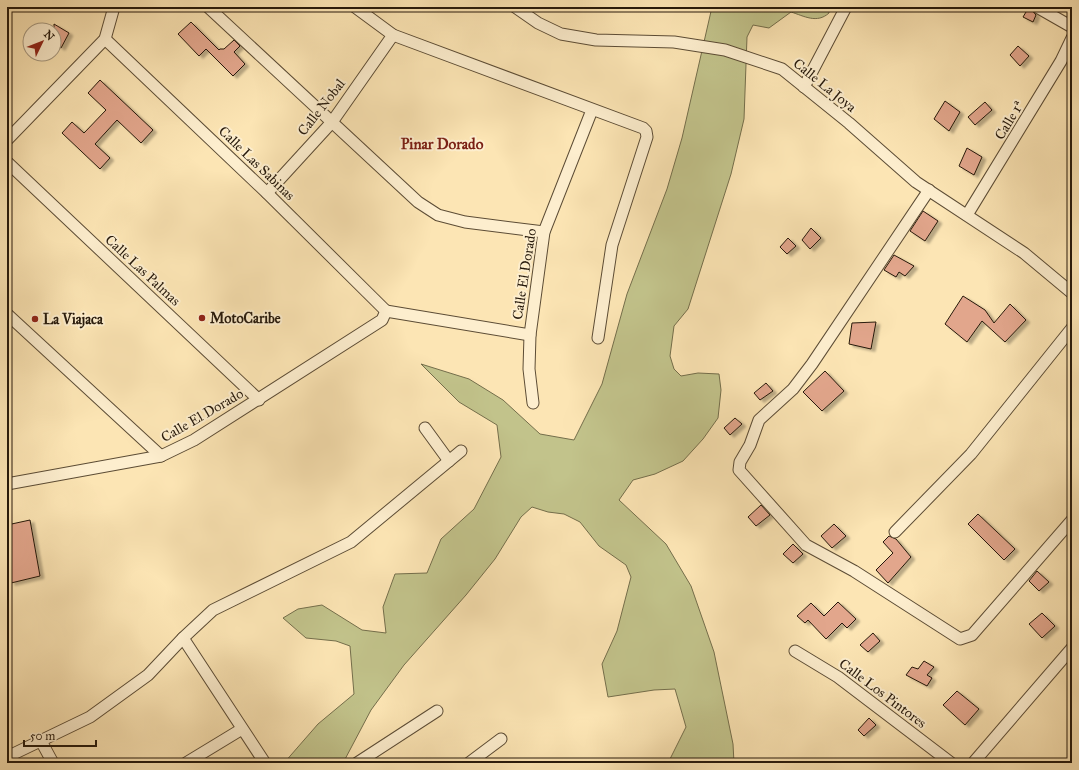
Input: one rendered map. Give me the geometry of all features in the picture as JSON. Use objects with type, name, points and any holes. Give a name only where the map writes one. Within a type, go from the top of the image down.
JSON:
[{"type":"street","points":[[7,140],[105,39],[114,7]]},
{"type":"street","points":[[208,7],[418,202],[438,215],[465,222],[544,232]]},
{"type":"street","points":[[355,7],[393,35],[643,128],[646,131],[647,137],[612,244],[598,338]]},
{"type":"street","name":"Calle La Joya","points":[[514,7],[538,23],[561,34],[596,40],[674,42],[725,50],[782,69],[849,123],[916,182],[1024,253],[1072,293]]},
{"type":"street","points":[[804,88],[846,7]]},
{"type":"street","points":[[1037,7],[1072,27]]},
{"type":"street","name":"Calle Nobal","points":[[267,193],[332,122],[393,35]]},
{"type":"street","name":"Calle 1ª","points":[[967,216],[1057,68],[1072,38]]},
{"type":"street","name":"Calle Las Sabinas","points":[[105,39],[267,193],[386,311]]},
{"type":"street","name":"Calle El Dorado","points":[[533,403],[529,368],[530,335],[544,232],[592,110]]},
{"type":"street","name":"Calle Las Palmas","points":[[7,162],[258,400]]},
{"type":"street","points":[[929,190],[812,364],[793,389],[759,420],[750,445],[740,462],[739,470],[806,545],[854,571],[960,639],[972,635],[1072,520]]},
{"type":"street","points":[[386,311],[530,335]]},
{"type":"street","name":"Calle El Dorado","points":[[7,484],[161,456],[194,440],[258,400],[382,320],[386,311]]},
{"type":"street","points":[[7,314],[161,456]]},
{"type":"street","points":[[895,532],[971,454],[1072,328]]},
{"type":"street","points":[[425,428],[449,461]]},
{"type":"street","points":[[7,757],[97,712],[148,675],[183,638],[213,610],[351,542],[461,451]]},
{"type":"street","points":[[183,638],[264,763]]},
{"type":"street","points":[[974,763],[1072,648]]},
{"type":"street","name":"Calle Los Pintores","points":[[794,651],[838,677],[951,763]]},
{"type":"street","points":[[357,763],[437,711]]},
{"type":"street","points":[[186,763],[242,729]]},
{"type":"street","points":[[470,763],[501,739]]},
{"type":"street","points":[[41,741],[53,763]]},
{"type":"green space","points":[[712,7],[829,7],[829,13],[820,18],[810,18],[791,12],[769,28],[753,25],[747,37],[744,119],[731,174],[688,309],[674,326],[670,356],[674,369],[681,376],[698,373],[719,374],[721,390],[718,418],[703,439],[683,461],[655,474],[633,480],[619,500],[666,544],[691,586],[714,652],[733,744],[734,763],[668,763],[686,727],[675,689],[654,690],[608,697],[602,664],[617,631],[631,577],[626,565],[599,546],[580,522],[564,514],[548,512],[532,507],[521,517],[495,559],[466,595],[404,665],[371,710],[343,763],[284,763],[318,724],[354,694],[350,646],[336,641],[306,638],[283,618],[298,609],[322,605],[362,630],[386,633],[383,607],[395,574],[427,573],[441,539],[474,509],[501,457],[497,425],[459,402],[421,364],[469,379],[503,400],[540,434],[574,440],[602,384],[627,294],[667,189],[682,138]]},
{"type":"building","points":[[1029,7],[1036,15],[1033,22],[1023,17]]},
{"type":"building","points":[[191,22],[219,50],[224,49],[234,40],[240,46],[234,52],[245,64],[233,76],[206,49],[199,56],[178,34]]},
{"type":"building","points":[[62,29],[69,33],[62,46]]},
{"type":"building","points":[[1018,46],[1029,56],[1020,66],[1010,55]]},
{"type":"building","points":[[100,80],[153,130],[141,143],[117,120],[95,144],[110,158],[100,169],[62,133],[72,122],[84,133],[106,110],[88,93]]},
{"type":"building","points":[[945,101],[960,112],[949,131],[934,119]]},
{"type":"building","points":[[985,102],[992,110],[975,125],[968,117]]},
{"type":"building","points":[[967,148],[982,157],[974,175],[959,166]]},
{"type":"building","points":[[923,211],[938,221],[925,241],[910,231]]},
{"type":"building","points":[[811,228],[821,238],[810,249],[802,240]]},
{"type":"building","points":[[788,238],[796,246],[787,254],[780,247]]},
{"type":"building","points":[[894,255],[914,266],[905,276],[899,272],[896,277],[884,270]]},
{"type":"building","points":[[963,296],[985,310],[994,323],[1010,304],[1026,320],[1005,342],[982,321],[967,342],[945,324]]},
{"type":"building","points":[[876,322],[871,349],[849,344],[852,323]]},
{"type":"building","points":[[825,371],[844,391],[822,411],[803,392]]},
{"type":"building","points":[[766,383],[773,391],[760,400],[754,393]]},
{"type":"building","points":[[735,418],[742,424],[730,435],[724,428]]},
{"type":"building","points":[[761,505],[770,515],[756,526],[748,517]]},
{"type":"building","points":[[978,514],[1015,549],[1004,560],[968,524]]},
{"type":"building","points":[[30,520],[40,576],[11,583],[7,553],[7,525]]},
{"type":"building","points":[[834,524],[846,536],[832,548],[821,536]]},
{"type":"building","points":[[889,536],[896,539],[911,557],[888,583],[876,570],[893,553],[883,542]]},
{"type":"building","points":[[793,544],[803,554],[793,563],[783,554]]},
{"type":"building","points":[[1037,571],[1049,582],[1039,591],[1029,581]]},
{"type":"building","points":[[838,602],[856,619],[847,628],[842,623],[826,639],[808,620],[805,623],[797,616],[811,603],[824,616]]},
{"type":"building","points":[[1042,613],[1055,626],[1042,638],[1029,624]]},
{"type":"building","points":[[873,633],[880,641],[868,652],[860,645]]},
{"type":"building","points":[[924,661],[934,667],[927,675],[932,678],[927,686],[906,675],[912,667],[918,669]]},
{"type":"building","points":[[957,691],[979,709],[965,725],[943,705]]},
{"type":"building","points":[[869,718],[876,725],[864,736],[858,730]]},
{"type":"place","name":"MotoCaribe","points":[[202,318]]},
{"type":"place","name":"La Viajaca","points":[[35,319]]},
{"type":"district","name":"Pinar Dorado","points":[[442,144]]}]
